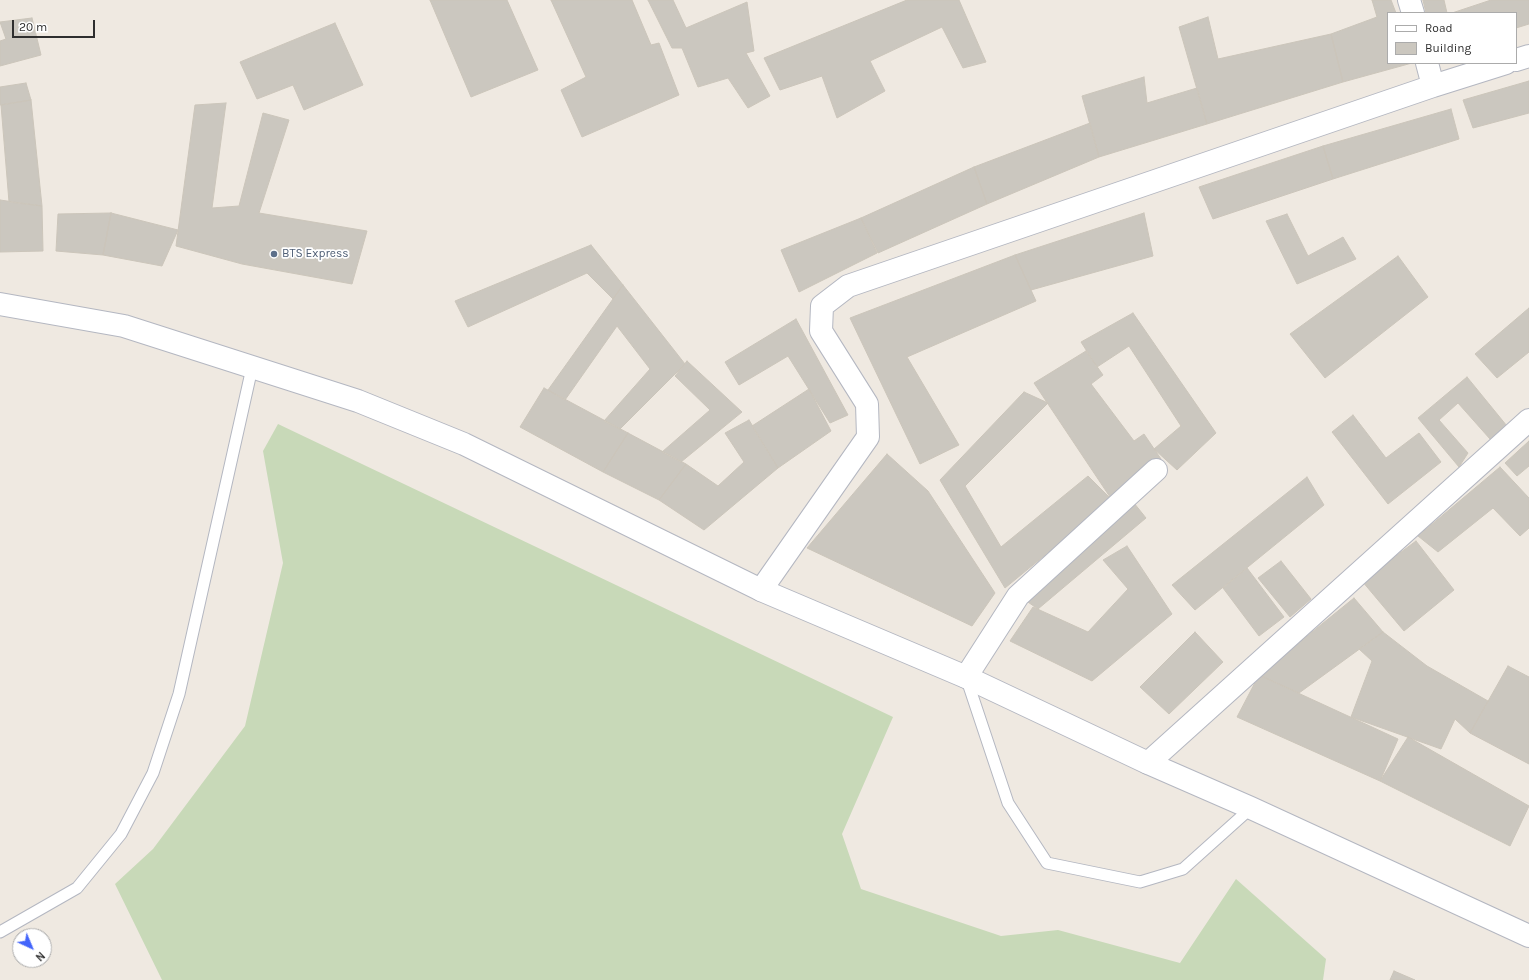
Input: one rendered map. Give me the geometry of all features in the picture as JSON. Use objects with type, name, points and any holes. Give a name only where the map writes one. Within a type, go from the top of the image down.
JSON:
[{"type":"street","points":[[1409,0],[1413,12]]},
{"type":"street","points":[[1517,60],[1529,56]]},
{"type":"street","points":[[1426,64],[1433,86]]},
{"type":"street","points":[[762,590],[868,437],[867,404],[821,331],[822,306],[848,286],[1433,86],[1503,64]]},
{"type":"street","points":[[0,304],[124,326],[358,402],[464,444],[762,590],[966,677],[1148,763],[1251,808],[1529,936]]},
{"type":"street","points":[[1148,763],[1529,420]]},
{"type":"street","points":[[966,677],[1018,596],[1156,470]]},
{"type":"lane","points":[[0,932],[77,888],[121,834],[153,773],[179,694],[252,368]]},
{"type":"lane","points":[[966,677],[1008,803],[1047,863],[1140,882],[1183,869],[1251,808]]},
{"type":"green space","points":[[278,424],[893,717],[842,834],[861,889],[1001,936],[1058,930],[1180,963],[1236,879],[1326,959],[1323,980],[162,980],[115,884],[153,849],[245,726],[283,563],[263,451]]},
{"type":"building","points":[[430,0],[507,0],[538,70],[471,97]]},
{"type":"building","points":[[551,0],[632,0],[651,45],[659,43],[679,95],[582,137],[561,90],[586,77]]},
{"type":"building","points":[[648,0],[673,0],[686,28],[747,2],[754,51],[746,53],[770,96],[748,108],[728,78],[698,87],[682,48],[672,48]]},
{"type":"building","points":[[907,0],[959,0],[986,62],[963,68],[942,27],[870,61],[885,91],[837,118],[822,76],[780,90],[764,58]]},
{"type":"building","points":[[1372,0],[1391,0],[1396,12],[1387,12],[1387,64],[1408,64],[1343,82],[1331,34],[1377,17]]},
{"type":"building","points":[[1423,0],[1444,0],[1447,12],[1426,12]]},
{"type":"building","points":[[1491,0],[1529,0],[1529,24],[1517,28],[1517,12],[1455,12]]},
{"type":"building","points":[[1208,17],[1218,59],[1331,34],[1343,82],[1207,124],[1179,27]]},
{"type":"building","points":[[32,18],[41,55],[0,66],[0,41],[6,39],[0,22]]},
{"type":"building","points":[[335,23],[363,85],[304,110],[293,85],[257,99],[240,62]]},
{"type":"building","points":[[1144,77],[1147,103],[1197,88],[1207,124],[1099,157],[1082,96]]},
{"type":"building","points":[[1529,81],[1529,113],[1473,128],[1463,100]]},
{"type":"building","points":[[26,83],[31,100],[0,105],[0,87]]},
{"type":"building","points":[[31,100],[42,206],[9,202],[1,105]]},
{"type":"building","points":[[226,103],[212,208],[239,206],[263,113],[289,120],[259,213],[367,231],[352,284],[242,264],[176,246],[195,105]]},
{"type":"building","points":[[1451,109],[1459,139],[1333,179],[1323,146]]},
{"type":"building","points":[[1090,123],[1099,157],[987,204],[974,167]]},
{"type":"building","points":[[1323,146],[1333,179],[1213,219],[1199,187]]},
{"type":"building","points":[[974,167],[987,204],[878,253],[861,218]]},
{"type":"building","points":[[0,200],[42,206],[43,251],[0,252]]},
{"type":"building","points":[[111,213],[103,255],[56,251],[58,214]]},
{"type":"building","points":[[111,213],[178,230],[162,266],[103,255]]},
{"type":"building","points":[[1144,213],[1153,256],[1031,290],[1015,255]]},
{"type":"building","points":[[1287,214],[1308,256],[1343,237],[1356,259],[1297,284],[1266,221]]},
{"type":"building","points":[[861,218],[877,253],[799,292],[781,250]]},
{"type":"building","points":[[591,245],[623,285],[613,299],[587,273],[468,327],[455,301]]},
{"type":"building","points":[[1015,255],[1036,301],[907,357],[959,445],[920,464],[850,318]]},
{"type":"building","points":[[1398,256],[1428,297],[1325,378],[1290,334]]},
{"type":"building","points":[[623,285],[685,364],[620,429],[604,421],[650,369],[617,326],[565,400],[548,390]]},
{"type":"building","points":[[1529,308],[1529,352],[1497,378],[1475,354]]},
{"type":"building","points":[[1133,313],[1216,433],[1177,470],[1154,449],[1181,426],[1129,346],[1097,367],[1081,342]]},
{"type":"building","points":[[796,319],[848,415],[830,423],[788,356],[739,385],[725,362]]},
{"type":"building","points":[[1086,351],[1103,375],[1091,384],[1134,441],[1144,434],[1161,459],[1112,500],[1034,383]]},
{"type":"building","points":[[687,361],[742,412],[681,462],[662,452],[710,410],[675,376]]},
{"type":"building","points":[[1467,377],[1507,426],[1490,439],[1458,403],[1439,420],[1468,453],[1459,467],[1418,418]]},
{"type":"building","points":[[544,388],[628,433],[603,472],[520,427]]},
{"type":"building","points":[[809,389],[831,431],[778,468],[752,426]]},
{"type":"building","points":[[1024,392],[1048,403],[965,486],[1001,547],[1088,476],[1112,500],[1005,588],[940,480]]},
{"type":"building","points":[[1353,415],[1386,458],[1419,433],[1441,462],[1388,504],[1332,432]]},
{"type":"building","points":[[749,420],[778,468],[704,530],[659,500],[686,464],[718,486],[744,462],[725,433]]},
{"type":"building","points":[[628,433],[686,464],[659,500],[603,472]]},
{"type":"building","points":[[1529,441],[1529,466],[1517,476],[1505,463]]},
{"type":"building","points":[[887,454],[928,491],[995,593],[972,626],[807,548]]},
{"type":"building","points":[[1500,467],[1529,498],[1529,528],[1520,536],[1493,508],[1438,552],[1418,536]]},
{"type":"building","points":[[1307,477],[1324,505],[1195,610],[1172,585]]},
{"type":"building","points":[[1134,503],[1146,518],[1038,609],[1025,600]]},
{"type":"building","points":[[1416,541],[1454,590],[1404,631],[1362,581]]},
{"type":"building","points":[[1127,546],[1172,614],[1092,681],[1010,641],[1033,607],[1088,632],[1128,589],[1103,560]]},
{"type":"building","points":[[1281,561],[1311,599],[1290,617],[1258,578]]},
{"type":"building","points":[[1247,568],[1284,617],[1259,636],[1223,588]]},
{"type":"building","points":[[1354,598],[1383,632],[1299,693],[1259,675]]},
{"type":"building","points":[[1195,632],[1223,662],[1169,714],[1140,687]]},
{"type":"building","points":[[1383,632],[1427,666],[1488,701],[1470,733],[1455,719],[1441,749],[1351,717],[1372,661],[1359,649]]},
{"type":"building","points":[[1508,666],[1529,677],[1529,764],[1470,733]]},
{"type":"building","points":[[1259,675],[1398,739],[1380,781],[1237,717]]},
{"type":"building","points":[[1408,737],[1529,806],[1510,846],[1380,781]]},
{"type":"building","points":[[1394,971],[1415,980],[1390,980]]},
{"type":"place","name":"BTS Express","points":[[274,254]]}]
